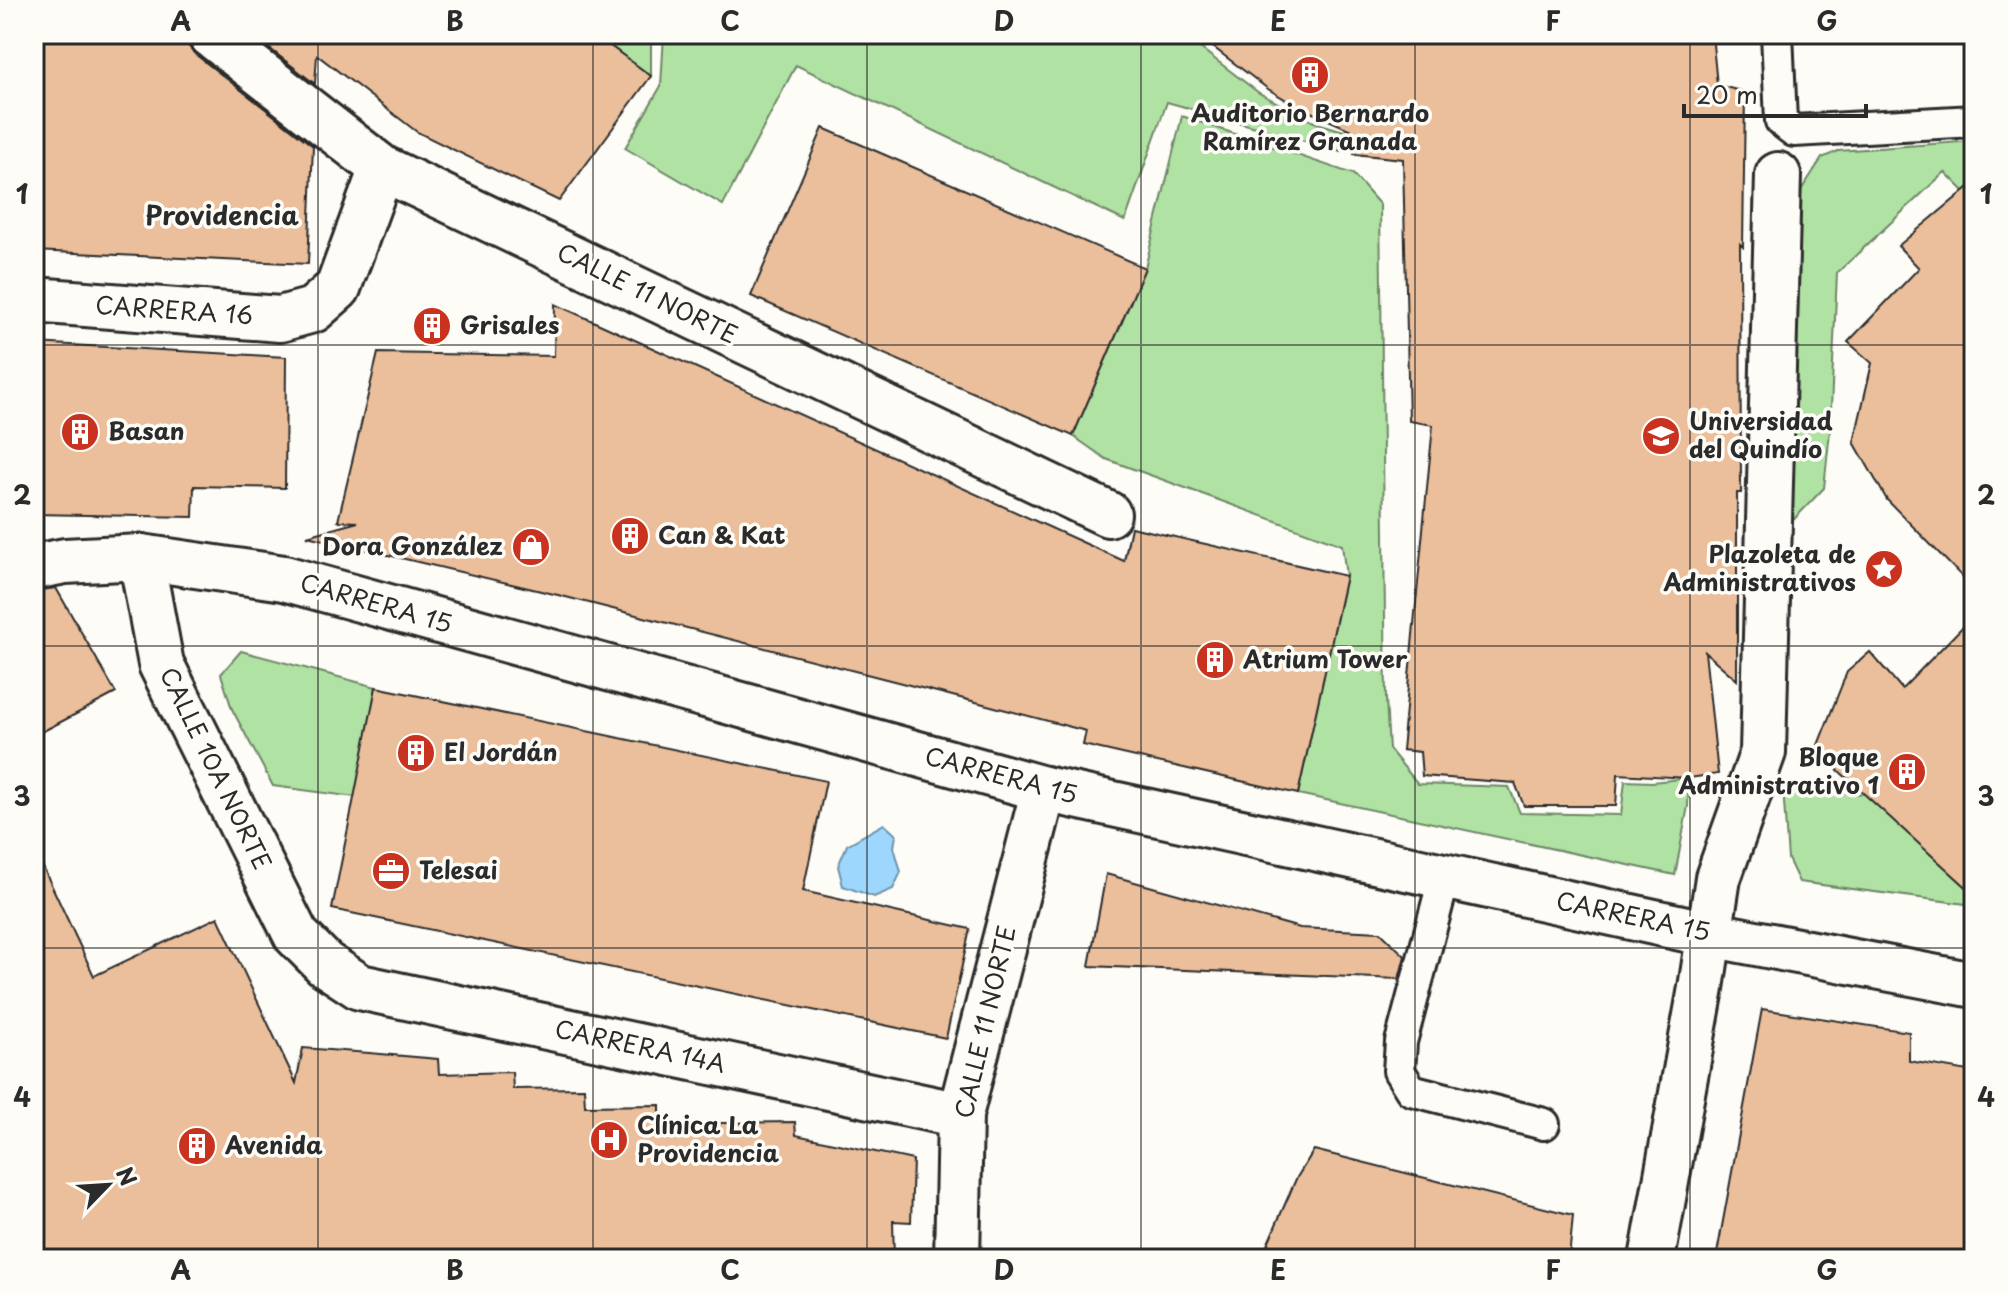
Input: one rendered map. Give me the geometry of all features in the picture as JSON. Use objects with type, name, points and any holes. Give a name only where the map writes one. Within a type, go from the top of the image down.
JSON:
[{"type":"street","name":"CALLE 11 NORTE","points":[[210,34],[382,168],[1108,514]]},
{"type":"street","name":"CARRERA 16","points":[[34,300],[280,319],[313,310],[338,288],[382,168]]},
{"type":"street","points":[[1652,1259],[1718,878],[1763,752],[1778,175]]},
{"type":"street","name":"CARRERA 15","points":[[34,567],[65,561],[141,557],[284,578],[1044,789],[1709,934],[1974,985]]},
{"type":"street","name":"CALLE 10A NORTE","points":[[141,557],[161,664],[296,935],[325,964]]},
{"type":"street","name":"CALLE 11 NORTE","points":[[957,1259],[960,1115],[1044,789]]},
{"type":"street","name":"CARRERA 14A","points":[[325,964],[360,987],[960,1115]]},
{"type":"lane","points":[[1777,34],[1781,121],[1794,131],[1974,121]]},
{"type":"lane","points":[[1445,875],[1401,1042],[1399,1071],[1411,1090],[1544,1124]]},
{"type":"green space","points":[[594,34],[651,34],[651,76]]},
{"type":"green space","points":[[664,34],[1182,34],[1259,93],[1314,122],[1347,132],[1340,151],[1167,102],[1125,221],[796,65],[723,205],[625,148],[661,86]]},
{"type":"green space","points":[[1182,116],[1353,174],[1380,205],[1389,749],[1418,784],[1509,787],[1520,813],[1621,815],[1625,781],[1689,778],[1688,806],[1675,875],[1298,794],[1346,576],[1342,545],[1106,459],[1073,436],[1145,268]]},
{"type":"green space","points":[[1974,141],[1974,201],[1945,172],[1837,273],[1830,431],[1824,488],[1779,535],[1796,198],[1822,158],[1838,151]]},
{"type":"green space","points":[[241,651],[376,687],[355,797],[273,786],[232,709],[221,674]]},
{"type":"green space","points":[[1783,788],[1865,794],[1974,894],[1974,905],[1799,882],[1788,859]]},
{"type":"water","points":[[884,824],[896,835],[894,847],[901,872],[893,889],[874,897],[843,886],[838,866],[847,845]]},
{"type":"building","points":[[34,34],[186,34],[187,44],[195,54],[313,146],[308,264],[34,251]]},
{"type":"building","points":[[251,34],[594,34],[651,76],[559,201],[417,132],[317,55],[315,84]]},
{"type":"building","points":[[1196,34],[1712,34],[1717,85],[1745,92],[1743,247],[1740,244],[1741,493],[1737,493],[1737,680],[1705,652],[1718,774],[1689,778],[1618,774],[1616,806],[1524,806],[1515,783],[1422,776],[1420,752],[1402,750],[1433,425],[1409,421],[1403,159],[1354,154],[1351,130],[1268,89]]},
{"type":"building","points":[[823,128],[1145,268],[1073,436],[751,296]]},
{"type":"building","points":[[1974,183],[1974,589],[1887,500],[1854,442],[1872,363],[1848,342],[1919,268],[1898,246]]},
{"type":"building","points":[[555,304],[1124,561],[1131,527],[1346,576],[1298,794],[1083,745],[1086,731],[976,702],[558,595],[307,536],[358,522],[338,521],[378,353],[554,356]]},
{"type":"building","points":[[34,343],[286,357],[285,488],[194,486],[193,517],[34,514]]},
{"type":"building","points":[[56,588],[116,693],[34,736],[34,591]]},
{"type":"building","name":"Bloque Administrativo 1","points":[[1974,615],[1974,894],[1816,750],[1847,672],[1870,652],[1902,689]]},
{"type":"building","points":[[376,687],[826,781],[803,891],[970,929],[946,1038],[332,909]]},
{"type":"building","points":[[34,848],[94,976],[218,917],[296,1083],[303,1048],[369,1053],[438,1059],[439,1074],[512,1072],[513,1089],[584,1088],[585,1106],[660,1105],[660,1124],[795,1122],[796,1135],[913,1160],[911,1222],[893,1221],[894,1259],[34,1259]]},
{"type":"building","points":[[1106,874],[1300,928],[1380,932],[1405,956],[1399,979],[1089,966]]},
{"type":"building","points":[[1762,1009],[1909,1032],[1909,1061],[1974,1072],[1974,1259],[1716,1259]]},
{"type":"building","points":[[1314,1150],[1573,1215],[1569,1259],[1261,1259],[1296,1179]]},
{"type":"place","name":"Auditorio Bernardo Ramírez Granada","points":[[1310,75]]},
{"type":"place","name":"Grisales","points":[[432,326]]},
{"type":"place","name":"Basan","points":[[80,432]]},
{"type":"place","name":"Universidad del Quindío","points":[[1661,436]]},
{"type":"place","name":"Can & Kat","points":[[630,536]]},
{"type":"place","name":"Dora González","points":[[531,547]]},
{"type":"place","name":"Plazoleta de Administrativos","points":[[1884,569]]},
{"type":"place","name":"Atrium Tower","points":[[1215,660]]},
{"type":"place","name":"El Jordán","points":[[416,753]]},
{"type":"place","name":"Bloque Administrativo 1","points":[[1907,772]]},
{"type":"place","name":"Telesai","points":[[391,871]]},
{"type":"place","name":"Clínica La Providencia","points":[[609,1140]]},
{"type":"place","name":"Avenida","points":[[197,1146]]},
{"type":"district","name":"Providencia","points":[[222,216]]}]
